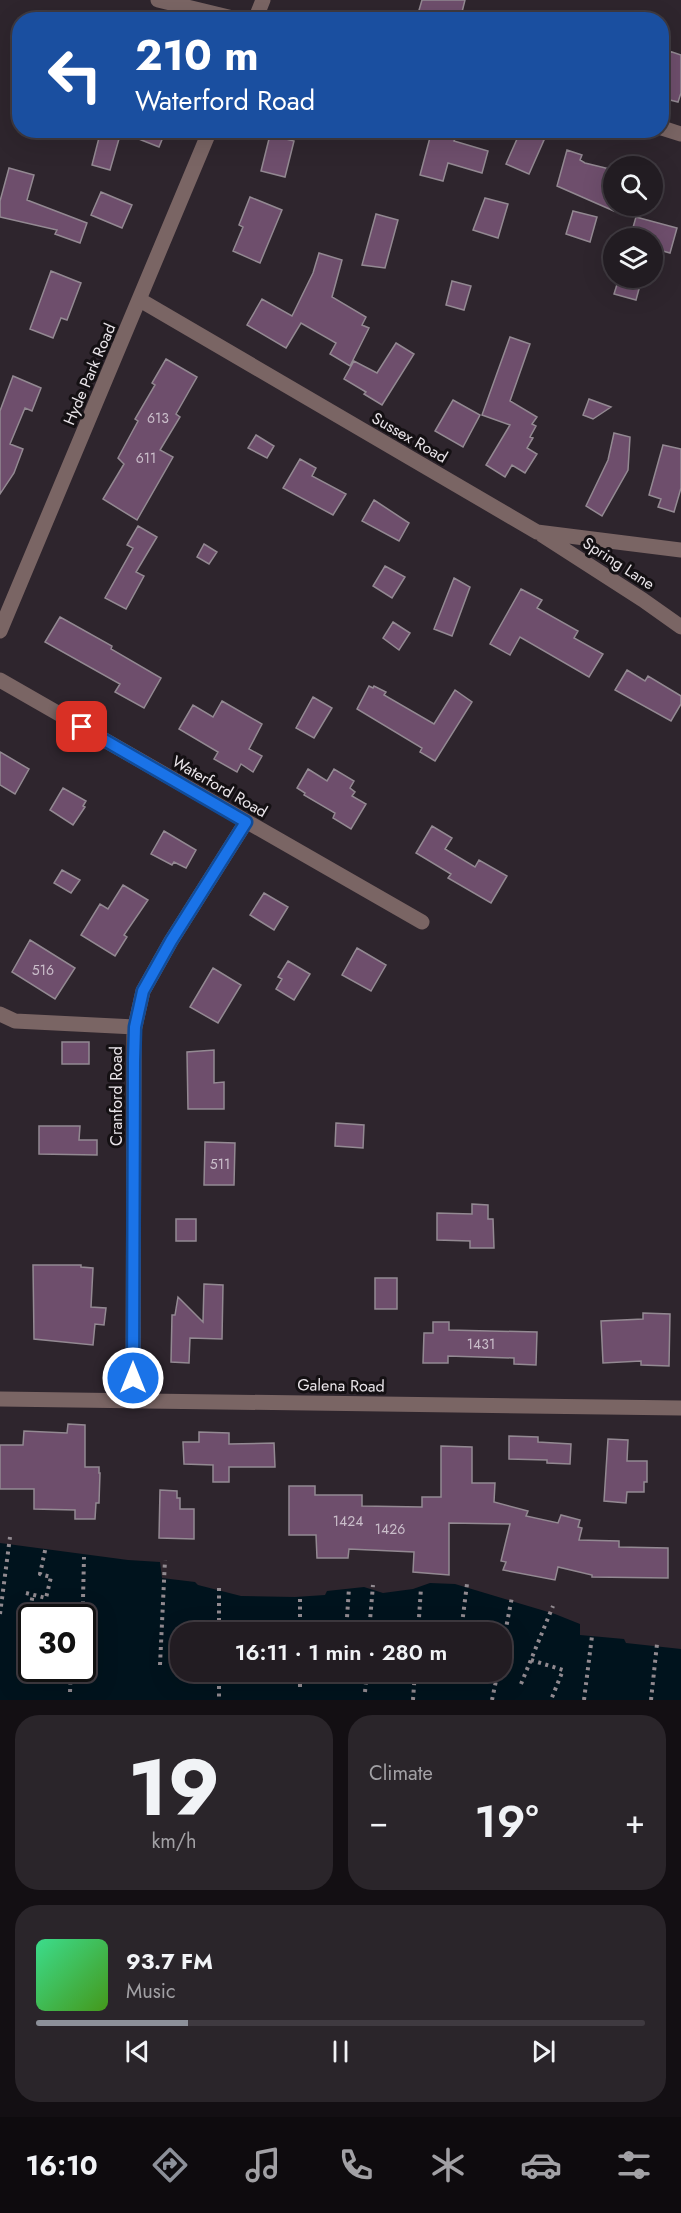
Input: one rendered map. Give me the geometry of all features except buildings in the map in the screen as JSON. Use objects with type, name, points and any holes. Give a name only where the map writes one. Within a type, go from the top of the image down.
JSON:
[{"type":"street","points":[[158,0],[208,12]]},
{"type":"street","name":"Hyde Park Road","points":[[0,631],[207,138]]},
{"type":"street","name":"Sussex Road","points":[[140,300],[537,532],[681,550]]},
{"type":"street","name":"Spring Lane","points":[[537,532],[681,627]]},
{"type":"street","name":"Waterford Road","points":[[0,680],[422,922]]},
{"type":"street","name":"Cranford Road","points":[[133,1401],[135,1027],[143,991],[171,941],[246,822]]},
{"type":"street","points":[[0,1014],[15,1021],[135,1027]]},
{"type":"street","name":"Galena Road","points":[[0,1399],[681,1408]]},
{"type":"path","points":[[0,1614],[10,1537]]},
{"type":"path","points":[[26,1593],[45,1598],[51,1577],[40,1574],[46,1546]]},
{"type":"path","points":[[83,1604],[84,1557]]},
{"type":"path","points":[[160,1665],[165,1560]]},
{"type":"path","points":[[462,1622],[467,1584]]},
{"type":"path","points":[[370,1622],[373,1585]]},
{"type":"path","points":[[219,1588],[219,1622]]},
{"type":"path","points":[[347,1622],[349,1588]]},
{"type":"path","points":[[419,1622],[421,1588]]},
{"type":"path","points":[[32,1604],[33,1594]]},
{"type":"path","points":[[300,1596],[300,1622]]},
{"type":"path","points":[[507,1622],[512,1597]]},
{"type":"path","points":[[521,1684],[553,1606]]},
{"type":"path","points":[[584,1700],[592,1636]]},
{"type":"path","points":[[651,1700],[657,1644]]},
{"type":"path","points":[[531,1660],[562,1670],[551,1700]]},
{"type":"path","points":[[70,1682],[70,1692]]},
{"type":"path","points":[[219,1682],[219,1700]]},
{"type":"path","points":[[300,1682],[300,1687]]},
{"type":"path","points":[[365,1692],[367,1682]]},
{"type":"path","points":[[413,1700],[414,1682]]},
{"type":"path","points":[[492,1700],[496,1682]]},
{"type":"water","points":[[0,1543],[160,1562],[162,1578],[195,1582],[198,1585],[241,1596],[325,1595],[327,1591],[364,1587],[383,1593],[413,1589],[430,1583],[455,1584],[555,1614],[580,1624],[580,1635],[624,1639],[626,1643],[681,1649],[681,1700],[0,1700]]},
{"type":"route","points":[[82,727],[246,822],[171,941],[143,991],[137,1012],[134,1031],[133,1378]]}]
